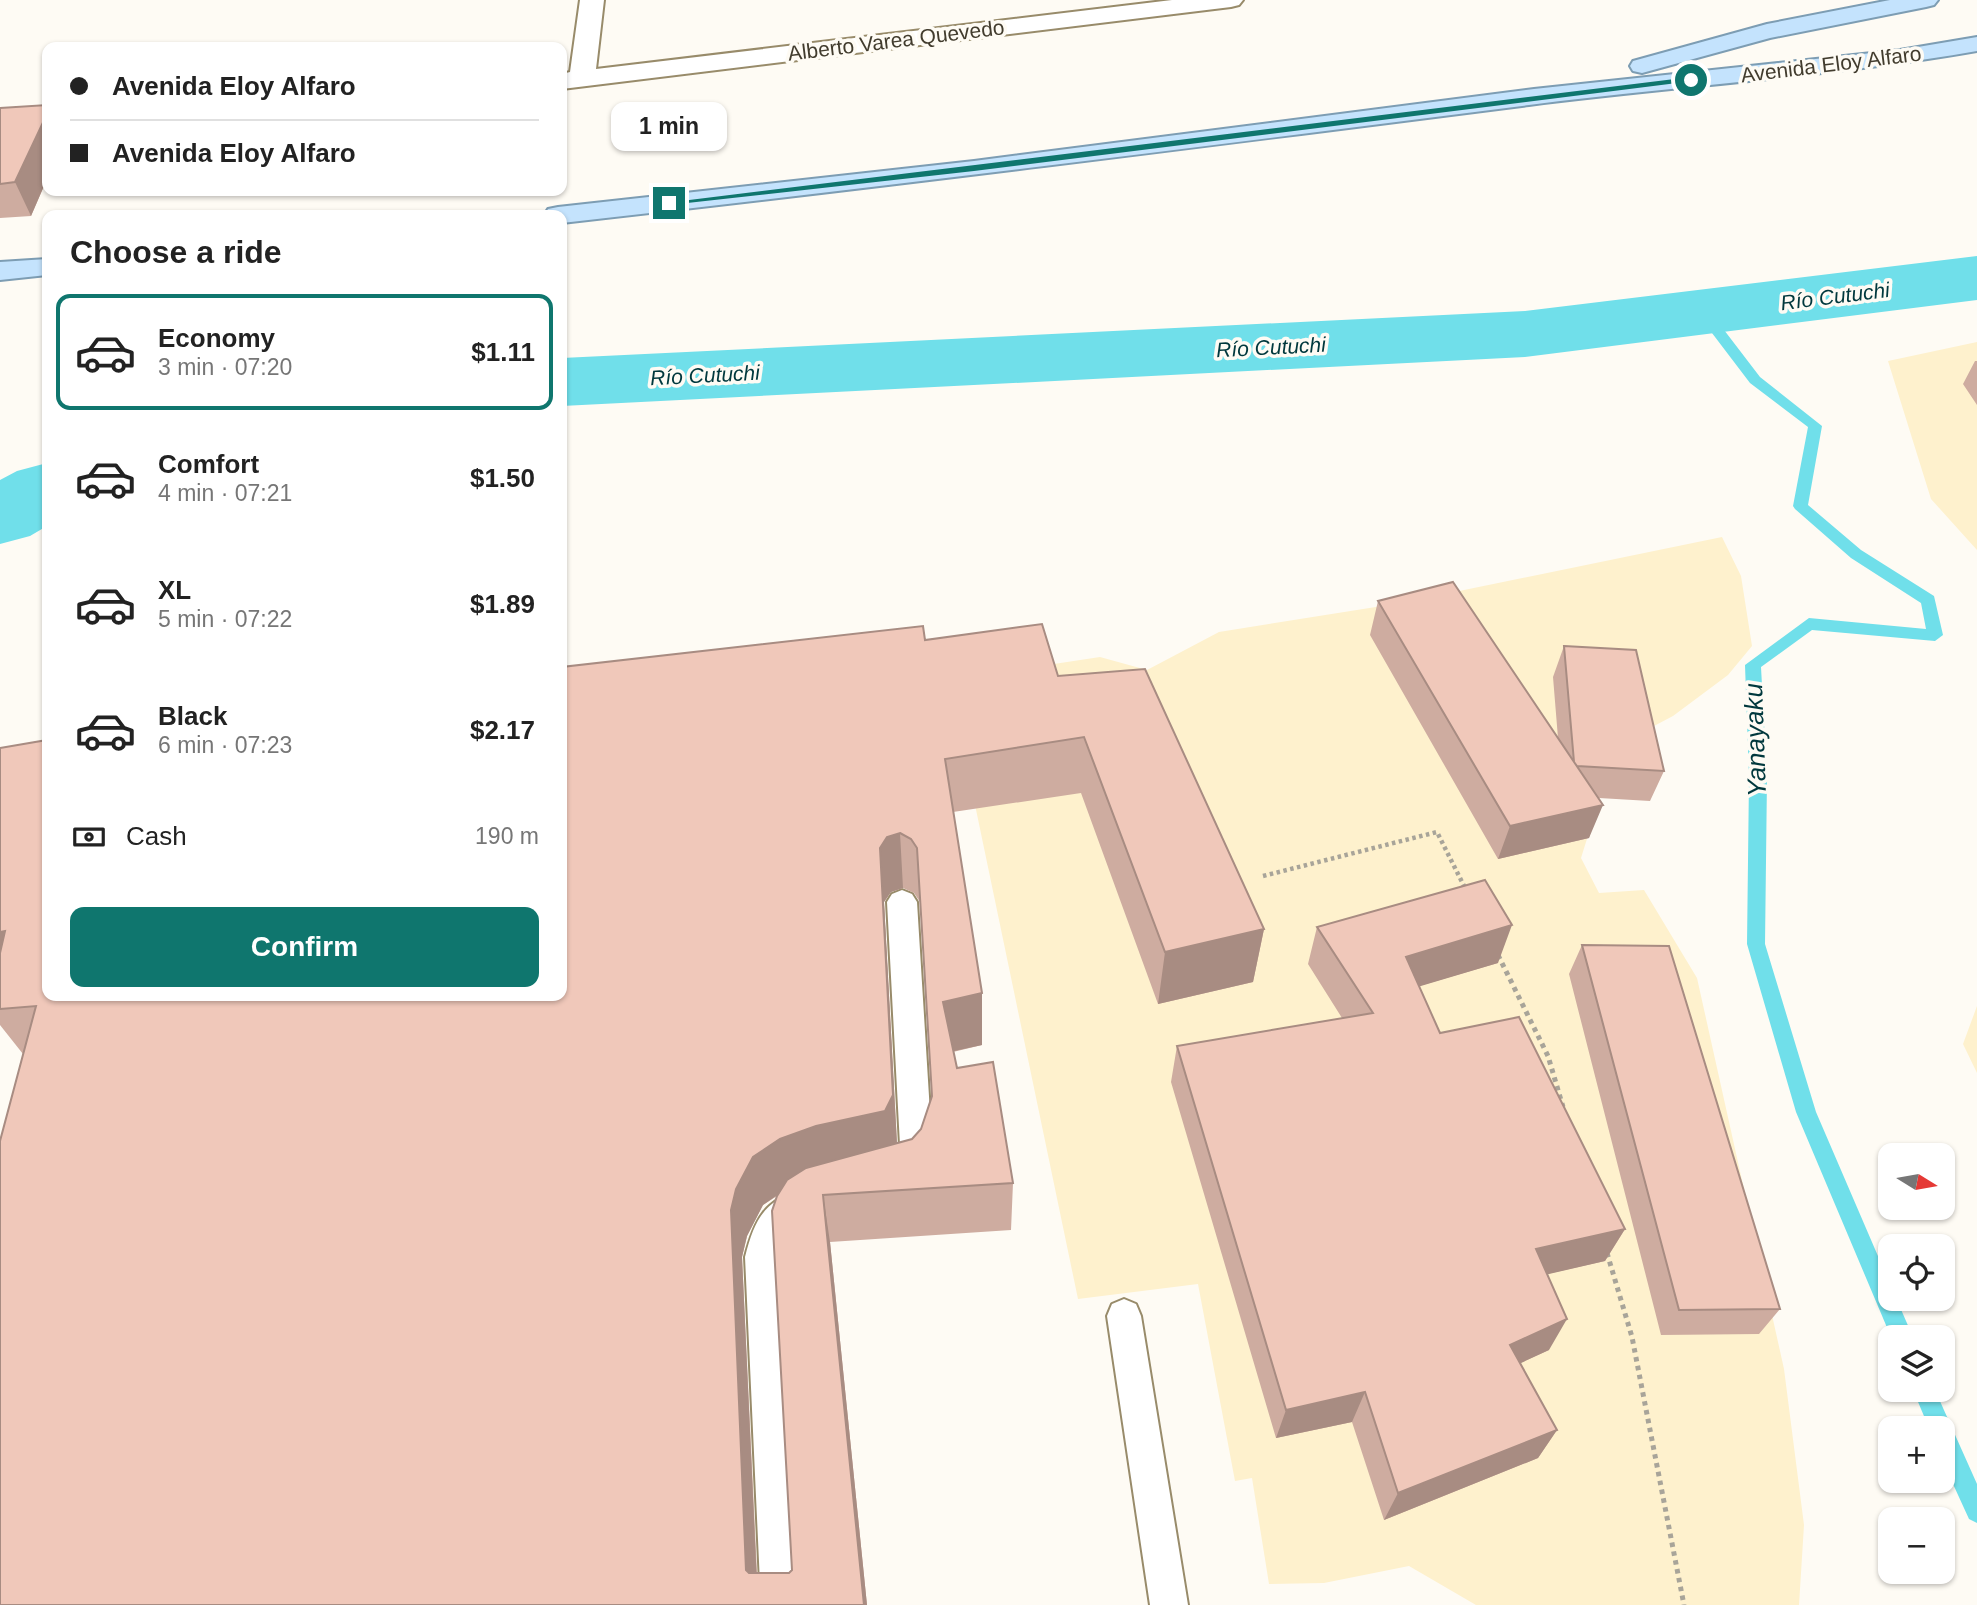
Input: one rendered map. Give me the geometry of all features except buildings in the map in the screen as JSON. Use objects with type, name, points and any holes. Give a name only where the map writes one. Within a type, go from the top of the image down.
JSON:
[{"type":"main road","points":[[1534,97],[1767,31],[1926,0]]},
{"type":"main road","name":"Avenida Eloy Alfaro","points":[[567,214],[974,169],[1534,97],[1900,57],[1977,44]]},
{"type":"main road","points":[[0,271],[42,267]]},
{"type":"street","points":[[572,80],[593,0]]},
{"type":"street","name":"Alberto Varea Quevedo","points":[[572,80],[1231,0]]},
{"type":"lane","points":[[874,1182],[901,1175],[909,1167],[916,1145],[902,902]]},
{"type":"lane","points":[[780,1605],[762,1257],[769,1229],[780,1214],[795,1205],[835,1193]]},
{"type":"lane","points":[[1124,1316],[1169,1605]]},
{"type":"path","points":[[1264,876],[1437,832],[1468,894]]},
{"type":"path","points":[[1492,944],[1548,1056],[1567,1119]]},
{"type":"path","points":[[1605,1248],[1632,1337],[1684,1605]]},
{"type":"shaded area","points":[[1977,342],[1977,550],[1931,499],[1888,361]]},
{"type":"shaded area","points":[[1722,537],[1741,576],[1752,646],[1728,675],[1673,716],[1616,746],[1581,858],[1599,893],[1644,890],[1697,978],[1784,1369],[1804,1525],[1799,1605],[1476,1605],[1409,1566],[1324,1583],[1269,1584],[1252,1478],[1235,1481],[1198,1284],[1078,1299],[949,680],[1100,657],[1147,670],[1219,632],[1401,603]]},
{"type":"shaded area","points":[[1977,1006],[1977,1073],[1963,1044]]},
{"type":"waterway","name":"Río Cutuchi","points":[[567,382],[1525,334],[1977,278]]},
{"type":"waterway","name":"Yanayaku","points":[[1703,312],[1755,380],[1815,426],[1800,506],[1856,554],[1928,600],[1935,635],[1809,624],[1753,665],[1758,778],[1756,944],[1806,1112],[1897,1325]]},
{"type":"waterway","name":"Río Cutuchi","points":[[0,516],[42,493]]},
{"type":"waterway","name":"Yanayaku","points":[[1929,1402],[1936,1416]]},
{"type":"waterway","name":"Yanayaku","points":[[1955,1461],[1977,1511]]},
{"type":"route","points":[[669,203],[974,169],[1534,97],[1691,80]]}]
